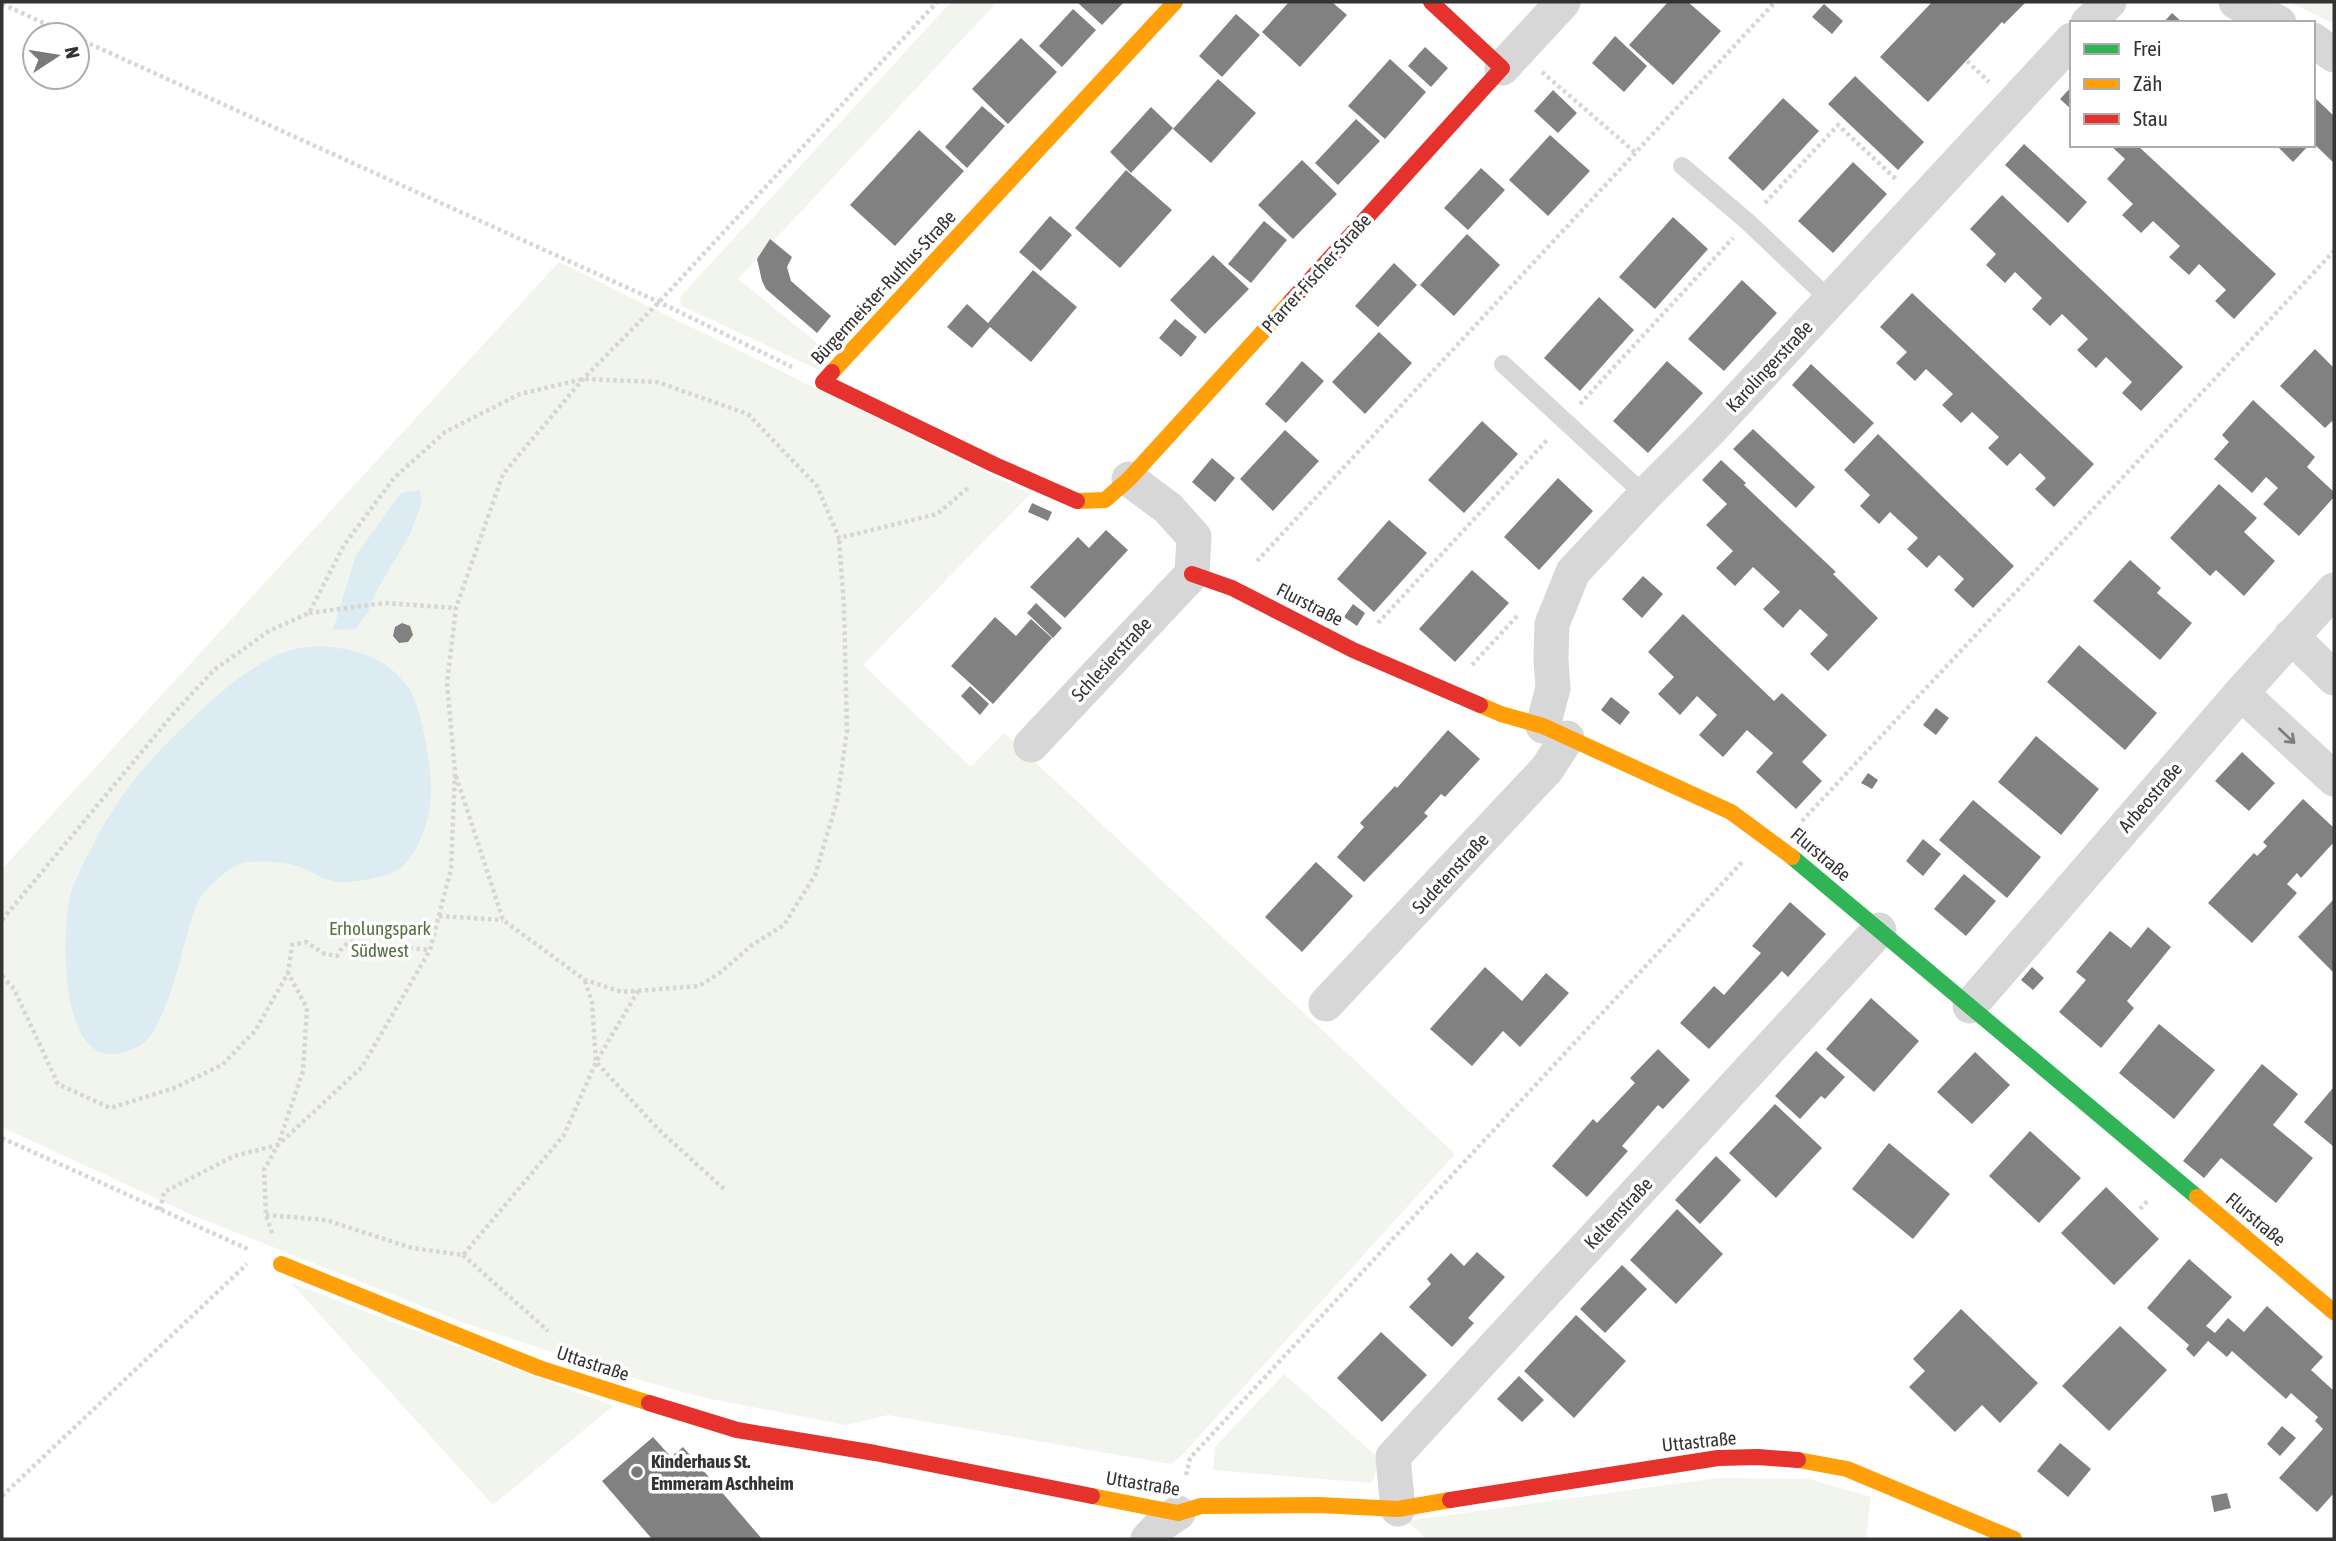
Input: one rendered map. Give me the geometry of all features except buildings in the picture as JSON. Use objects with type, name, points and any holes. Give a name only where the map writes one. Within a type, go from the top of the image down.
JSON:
[{"type":"street","name":"Bürgermeister-Ruthus-Straße","points":[[1129,479],[1105,500],[1080,502],[995,465],[823,382],[1175,2]]},
{"type":"street","points":[[1431,2],[1510,59]]},
{"type":"street","name":"Pfarrer-Fischer-Straße","points":[[1129,479],[1563,2]]},
{"type":"street","points":[[2090,21],[2109,2]]},
{"type":"street","points":[[2236,2],[2275,21]]},
{"type":"street","points":[[2315,41],[2334,55]]},
{"type":"street","name":"Karolingerstraße","points":[[1555,732],[1552,624],[1573,572],[1707,433],[2070,42]]},
{"type":"street","points":[[1129,479],[1168,508],[1194,537],[1192,574]]},
{"type":"street","name":"Flurstraße","points":[[1192,574],[1233,588],[1353,650],[1501,715],[1555,732],[1731,811],[1772,841],[2334,1312]]},
{"type":"street","name":"Schlesierstraße","points":[[1031,745],[1192,574]]},
{"type":"street","name":"Arbeostraße","points":[[1970,1006],[2241,693],[2334,590]]},
{"type":"street","points":[[2291,636],[2334,678]]},
{"type":"street","points":[[2241,693],[2334,779]]},
{"type":"street","name":"Sudetenstraße","points":[[1326,1004],[1548,769],[1555,732]]},
{"type":"street","name":"Keltenstraße","points":[[1398,1509],[1393,1457],[1879,930]]},
{"type":"street","name":"Uttastraße","points":[[281,1264],[539,1368],[737,1430],[875,1453],[1178,1513],[1201,1506],[1319,1505],[1398,1509],[1658,1466],[1718,1458],[1758,1457],[1803,1460],[1847,1469],[2014,1539]]},
{"type":"street","points":[[1148,1539],[1163,1523],[1178,1513]]},
{"type":"lane","points":[[1682,166],[1748,222],[1830,300]]},
{"type":"lane","points":[[1503,364],[1645,495]]},
{"type":"path","points":[[160,1210],[164,1192],[183,1181],[234,1156],[278,1145],[362,1067],[430,950],[452,869],[455,772],[446,683],[456,608],[503,474],[583,379],[659,302],[937,2]]},
{"type":"path","points":[[1233,588],[1775,2]]},
{"type":"path","points":[[2,4],[39,21]]},
{"type":"path","points":[[91,44],[659,302],[823,382]]},
{"type":"path","points":[[1510,59],[1636,153]]},
{"type":"path","points":[[1353,650],[1838,125],[1921,202]]},
{"type":"path","points":[[1178,1513],[1190,1458],[2334,251]]},
{"type":"path","points":[[309,613],[344,545],[394,478],[445,432],[520,394],[583,379],[657,383],[748,414],[817,486],[839,538],[844,607],[847,730],[837,801],[815,875],[784,925],[752,945],[721,972],[699,986],[622,992],[585,980],[503,920],[439,916]]},
{"type":"path","points":[[839,538],[937,514],[995,465]]},
{"type":"path","points":[[2,920],[175,712],[214,670],[269,631],[309,613],[385,603],[456,608]]},
{"type":"path","points":[[455,772],[503,920]]},
{"type":"path","points":[[2,976],[14,989],[58,1084],[110,1108],[174,1088],[222,1065],[256,1031],[288,973],[292,945],[306,942],[325,954],[337,956],[342,947],[350,943],[363,943],[382,954],[411,948],[430,950]]},
{"type":"path","points":[[281,1264],[266,1215],[264,1170],[278,1145],[303,1071],[307,1008],[288,973]]},
{"type":"path","points":[[585,980],[592,1002],[596,1062],[659,1130],[724,1189]]},
{"type":"path","points":[[463,1255],[564,1135],[596,1062],[638,991]]},
{"type":"path","points":[[2,1138],[281,1264]]},
{"type":"path","points":[[266,1215],[326,1220],[412,1248],[463,1255],[554,1337]]},
{"type":"path","points":[[2,1496],[258,1254]]},
{"type":"green space","points":[[951,2],[997,2],[738,279],[832,355],[819,370],[682,306],[679,298]]},
{"type":"green space","points":[[2290,2],[2334,2],[2334,24]]},
{"type":"green space","name":"Erholungspark Südwest","points":[[559,262],[1030,494],[863,665],[971,767],[1004,733],[1455,1154],[1171,1464],[888,1415],[846,1425],[701,1397],[608,1371],[462,1322],[192,1215],[2,1127],[2,869]]},
{"type":"green space","points":[[291,1283],[613,1406],[493,1505]]},
{"type":"green space","points":[[1284,1374],[1375,1455],[1377,1468],[1372,1483],[1213,1470],[1215,1447]]},
{"type":"green space","points":[[1718,1478],[1809,1479],[1871,1497],[1866,1539],[1427,1539],[1406,1521]]},
{"type":"shaded area","points":[[419,490],[422,502],[410,534],[377,590],[367,614],[355,629],[333,630],[356,555],[401,493]]},
{"type":"shaded area","points":[[320,646],[358,652],[380,661],[399,676],[413,695],[424,734],[431,784],[428,816],[416,849],[397,870],[353,881],[332,881],[297,866],[263,861],[246,862],[232,868],[210,886],[197,905],[169,998],[149,1038],[141,1045],[124,1052],[102,1053],[86,1041],[76,1021],[69,994],[66,964],[68,911],[71,893],[83,864],[125,792],[151,760],[218,695],[255,667],[282,653]]},
{"type":"traffic: fast","points":[[1792,857],[2197,1197]]},
{"type":"traffic: slow","points":[[832,372],[1175,2]]},
{"type":"traffic: slow","points":[[1077,501],[1105,500],[1129,479],[1291,301]]},
{"type":"traffic: slow","points":[[1480,705],[1543,726],[1731,812],[1792,857]]},
{"type":"traffic: slow","points":[[2197,1197],[2334,1312]]},
{"type":"traffic: slow","points":[[281,1264],[539,1368],[649,1403]]},
{"type":"traffic: slow","points":[[1798,1460],[1847,1469],[2014,1539]]},
{"type":"traffic: slow","points":[[1092,1496],[1178,1513],[1201,1506],[1319,1505],[1398,1509],[1450,1500]]},
{"type":"traffic: jam","points":[[1291,301],[1502,68],[1431,2]]},
{"type":"traffic: jam","points":[[832,372],[823,382],[995,465],[1077,501]]},
{"type":"traffic: jam","points":[[1192,574],[1232,588],[1353,650],[1480,705]]},
{"type":"traffic: jam","points":[[649,1403],[737,1430],[875,1453],[1092,1496]]},
{"type":"traffic: jam","points":[[1450,1500],[1718,1458],[1798,1460]]},
{"type":"place","name":"Kinderhaus St. Emmeram Aschheim","points":[[637,1472]]}]
